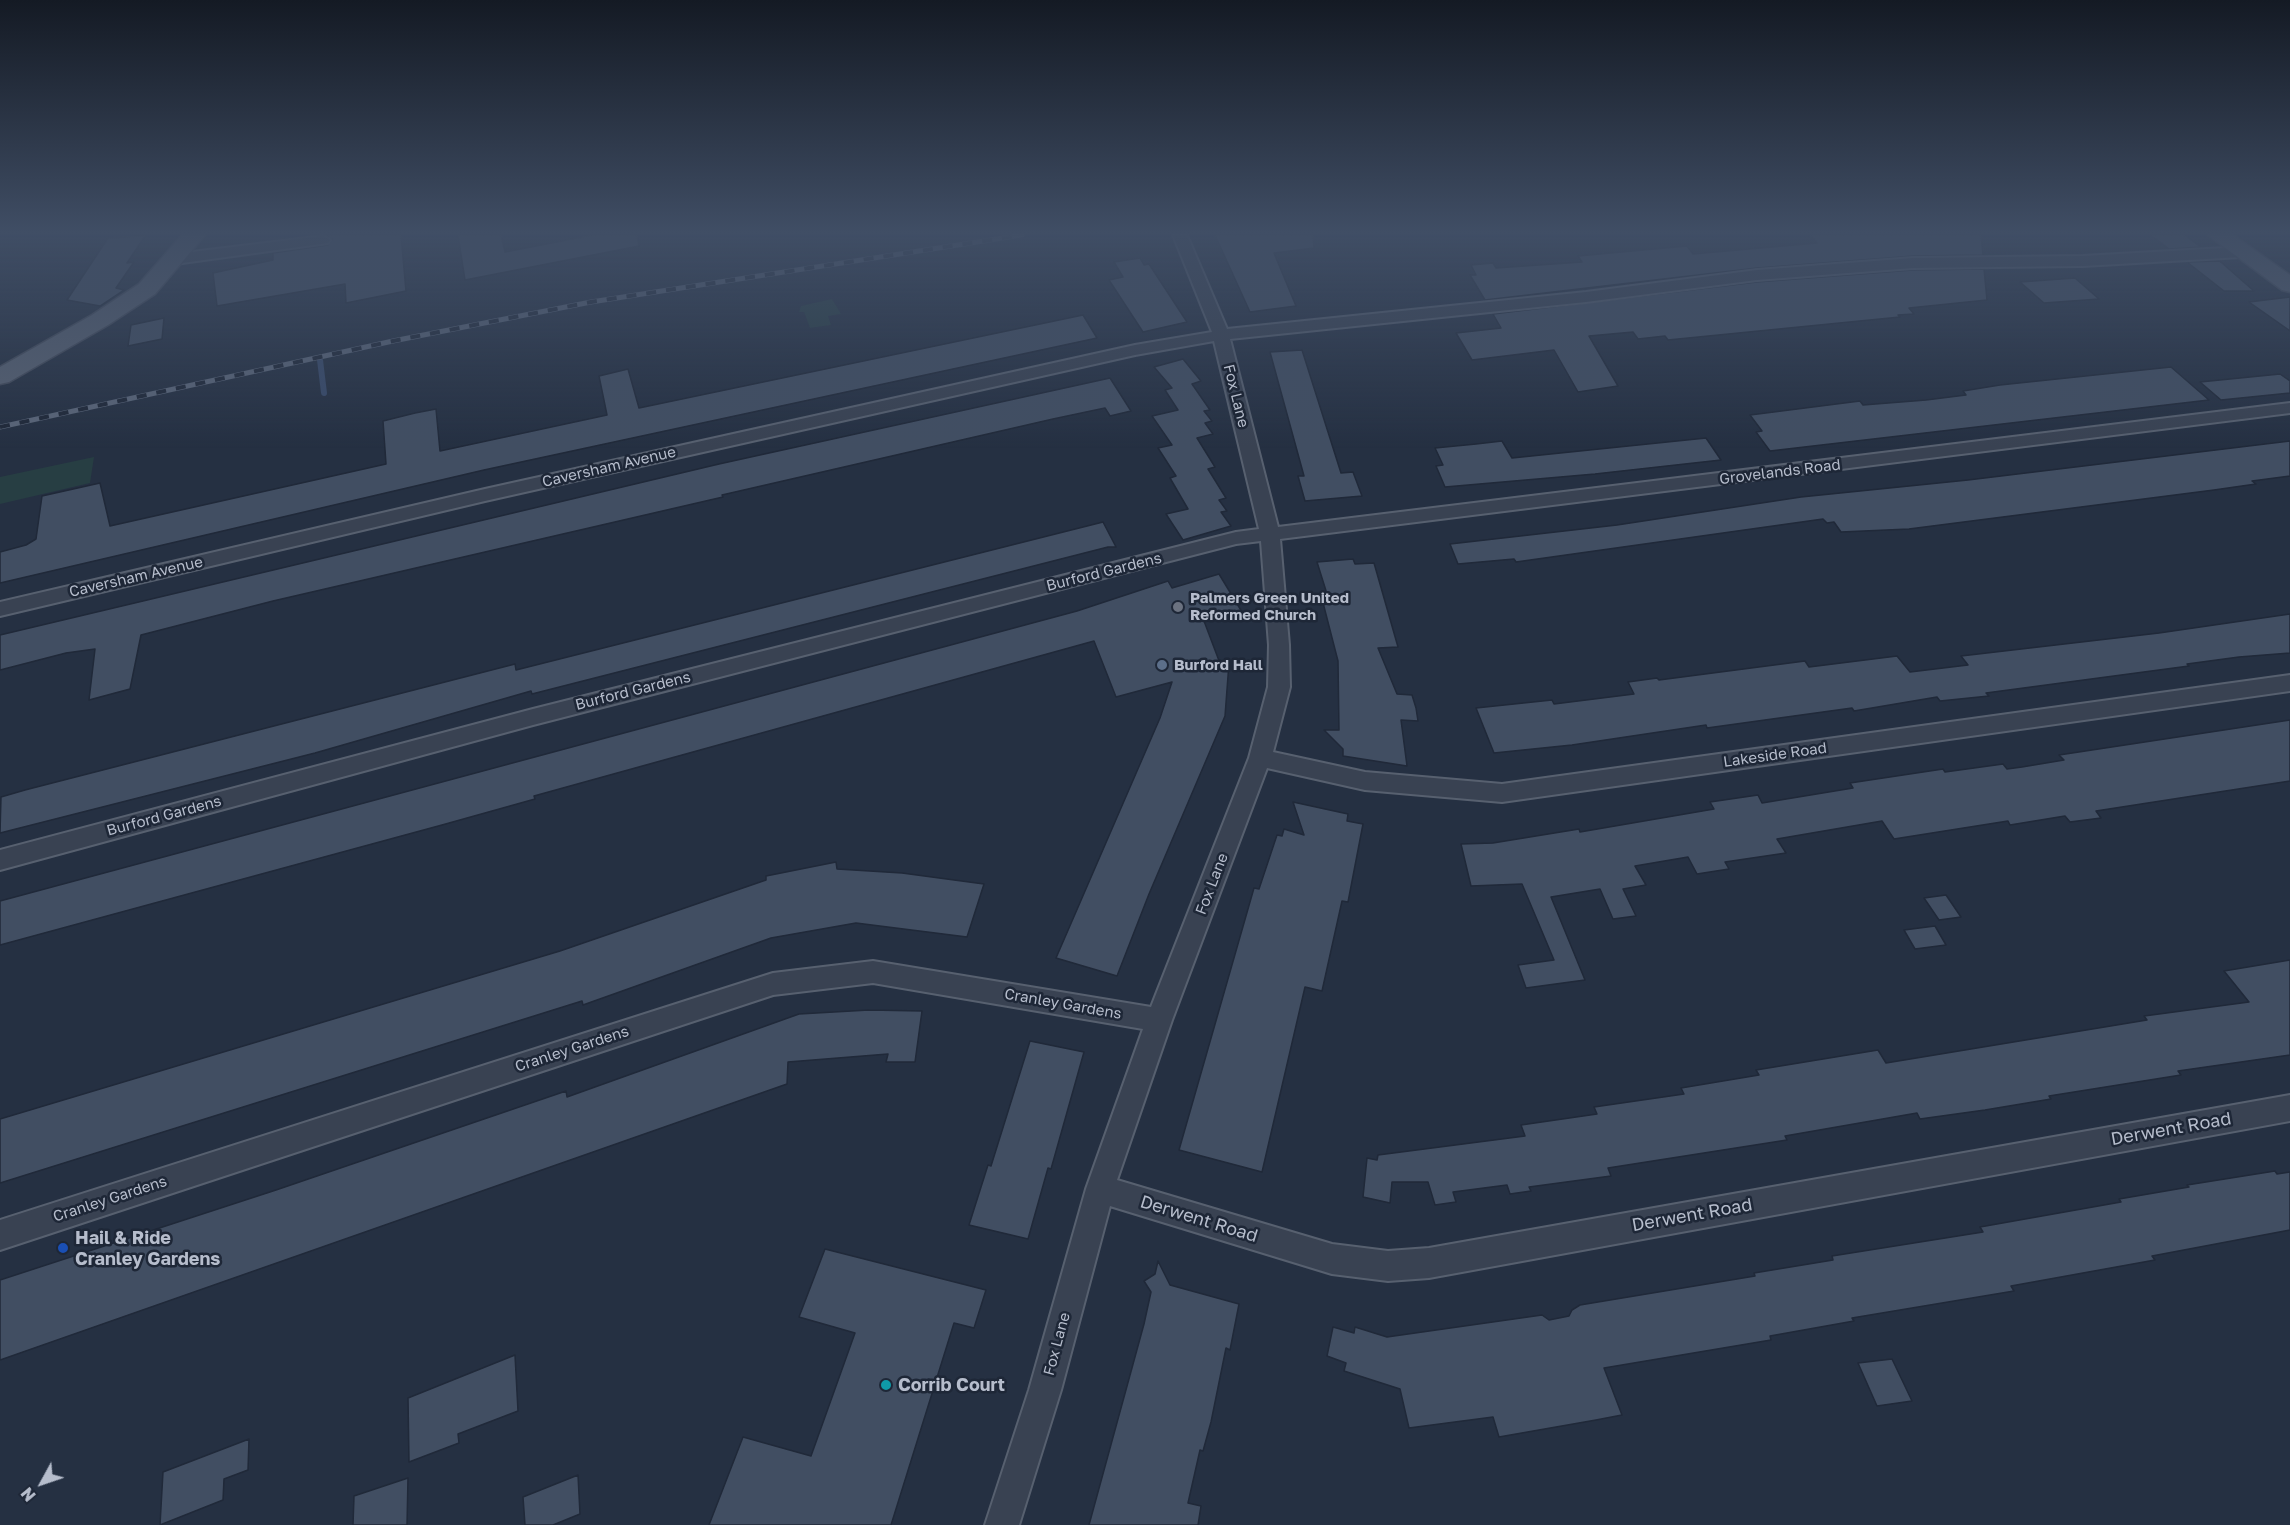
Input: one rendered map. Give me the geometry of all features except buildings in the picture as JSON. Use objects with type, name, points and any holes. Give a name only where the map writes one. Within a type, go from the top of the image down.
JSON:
[{"type":"main road","points":[[0,377],[121,306]]},
{"type":"street","name":"Fox Lane","points":[[1002,1525],[1044,1390],[1100,1189],[1159,1020],[1260,758],[1279,687],[1279,645],[1270,534],[1221,335],[1209,306]]},
{"type":"street","name":"Caversham Avenue","points":[[0,609],[507,489],[1135,350],[1221,335],[1498,306]]},
{"type":"street","name":"Grovelands Road","points":[[1270,534],[2290,408]]},
{"type":"street","name":"Burford Gardens","points":[[0,861],[533,717],[1224,541],[1270,534]]},
{"type":"street","name":"Lakeside Road","points":[[1260,758],[1365,781],[1502,793],[2290,683]]},
{"type":"street","name":"Cranley Gardens","points":[[0,1235],[773,984],[873,972],[1159,1020]]},
{"type":"street","name":"Derwent Road","points":[[1100,1189],[1332,1259],[1388,1266],[1441,1261],[2290,1108]]},
{"type":"green space","points":[[801,306],[836,306],[841,314],[828,316],[831,325],[810,328],[804,312],[799,312]]},
{"type":"green space","points":[[94,457],[90,483],[0,504],[0,477]]},
{"type":"waterway","points":[[320,360],[324,393]]},
{"type":"railway","points":[[0,427],[393,341],[570,306]]},
{"type":"place","name":"Palmers Green United Reformed Church","points":[[1178,607]]},
{"type":"place","name":"Burford Hall","points":[[1162,665]]},
{"type":"place","name":"Hail & Ride Cranley Gardens","points":[[63,1248]]},
{"type":"place","name":"Corrib Court","points":[[886,1385]]}]
